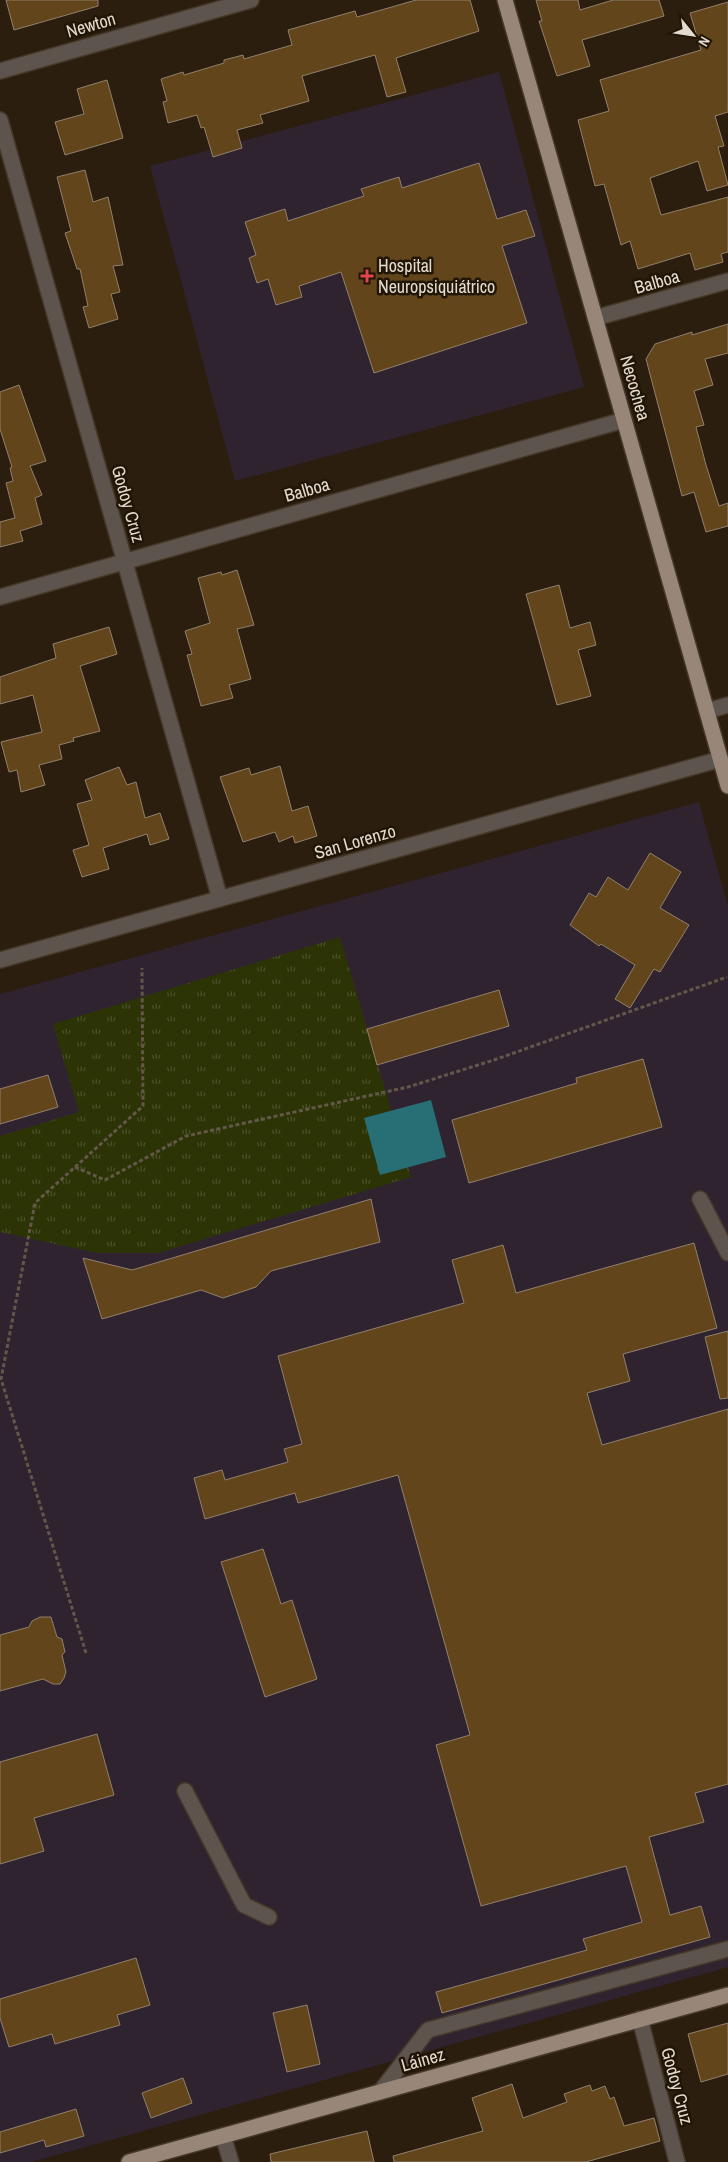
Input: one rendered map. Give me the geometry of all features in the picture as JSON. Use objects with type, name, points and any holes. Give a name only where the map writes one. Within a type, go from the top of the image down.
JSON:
[{"type":"main road","name":"Necochea","points":[[505,0],[728,786]]},
{"type":"main road","name":"Láinez","points":[[129,2162],[728,1995]]},
{"type":"street","name":"Newton","points":[[0,71],[250,0]]},
{"type":"street","name":"Godoy Cruz","points":[[0,120],[220,899]]},
{"type":"street","name":"Balboa","points":[[595,318],[728,281]]},
{"type":"street","name":"Balboa","points":[[0,596],[624,420]]},
{"type":"street","points":[[707,711],[728,705]]},
{"type":"street","name":"San Lorenzo","points":[[0,960],[720,760]]},
{"type":"street","points":[[700,1199],[728,1253]]},
{"type":"street","points":[[184,1791],[244,1905],[269,1917]]},
{"type":"street","points":[[380,2092],[428,2030],[728,1949]]},
{"type":"street","name":"Godoy Cruz","points":[[640,2019],[677,2162]]},
{"type":"street","points":[[223,2136],[231,2162]]},
{"type":"path","points":[[86,1653],[1,1379],[35,1203],[143,1106],[142,968]]},
{"type":"path","points":[[76,1167],[105,1180],[186,1136],[408,1087],[494,1060],[727,977]]},
{"type":"shaded area","name":"Hospital Neuropsiquiátrico","points":[[499,72],[584,387],[235,481],[150,166]]},
{"type":"shaded area","points":[[699,802],[728,907],[728,1967],[32,2162],[0,2162],[0,994]]},
{"type":"green space","points":[[340,937],[411,1177],[158,1253],[97,1253],[0,1232],[0,1136],[79,1112],[53,1024]]},
{"type":"water","points":[[431,1100],[446,1157],[380,1175],[364,1118]]},
{"type":"building","points":[[6,0],[98,0],[98,6],[14,30]]},
{"type":"building","points":[[416,0],[470,0],[479,31],[396,58],[406,92],[387,97],[375,55],[302,76],[309,101],[260,115],[263,123],[237,130],[242,148],[213,157],[204,127],[201,128],[197,115],[168,123],[163,102],[167,101],[161,79],[183,72],[184,75],[243,55],[244,59],[292,45],[288,30],[355,11],[357,17]]},
{"type":"building","points":[[536,0],[578,0],[580,10],[613,0],[659,0],[664,16],[582,40],[590,66],[557,76],[539,21],[542,21]]},
{"type":"building","points":[[728,2],[728,112],[715,116],[724,146],[718,147],[728,185],[707,191],[698,161],[650,178],[661,215],[728,197],[728,252],[721,254],[723,262],[695,270],[690,253],[638,269],[630,241],[621,245],[604,184],[595,186],[578,120],[609,111],[600,80],[701,50],[690,13]]},
{"type":"building","points":[[107,80],[123,138],[65,155],[55,122],[84,114],[77,89]]},
{"type":"building","points":[[479,163],[497,219],[526,210],[535,236],[502,246],[527,323],[374,373],[341,272],[299,286],[302,297],[276,305],[268,279],[257,283],[249,258],[256,255],[245,222],[285,209],[288,221],[364,196],[361,189],[399,177],[402,188]]},
{"type":"building","points":[[85,170],[93,202],[108,197],[123,265],[113,266],[120,292],[111,294],[118,319],[89,328],[83,307],[88,306],[80,269],[77,269],[65,233],[71,231],[57,177]]},
{"type":"building","points":[[728,324],[728,353],[705,359],[713,385],[694,391],[704,425],[696,427],[706,465],[719,506],[728,503],[728,526],[706,532],[694,492],[682,496],[646,359],[655,344],[692,332],[692,335]]},
{"type":"building","points":[[19,385],[46,461],[30,466],[42,495],[35,498],[42,524],[20,531],[23,541],[0,547],[0,522],[15,518],[6,483],[13,481],[10,468],[12,467],[0,429],[0,392]]},
{"type":"building","points":[[237,570],[254,625],[237,629],[251,679],[229,685],[233,698],[201,706],[187,655],[192,654],[185,631],[210,623],[198,578],[221,572],[222,575]]},
{"type":"building","points":[[559,585],[570,628],[590,622],[596,645],[578,650],[591,696],[557,705],[526,594]]},
{"type":"building","points":[[109,627],[117,654],[80,666],[100,731],[73,738],[74,741],[59,745],[62,759],[39,765],[45,785],[21,792],[17,770],[9,772],[1,742],[42,732],[33,695],[0,704],[0,677],[56,658],[53,644]]},
{"type":"building","points":[[280,766],[292,811],[308,806],[317,836],[295,843],[293,836],[279,842],[275,832],[243,842],[220,777],[249,768],[251,775]]},
{"type":"building","points":[[119,767],[127,785],[136,782],[145,818],[160,813],[169,839],[150,845],[147,834],[103,848],[109,869],[82,877],[73,850],[89,845],[77,804],[92,800],[85,780]]},
{"type":"building","points":[[650,853],[681,872],[660,908],[689,925],[660,972],[654,969],[630,1008],[615,999],[635,965],[601,944],[599,946],[570,925],[589,893],[596,897],[608,877],[628,890]]},
{"type":"building","points":[[499,990],[509,1026],[377,1065],[367,1029]]},
{"type":"building","points":[[643,1059],[662,1127],[469,1183],[452,1120],[577,1083],[576,1078]]},
{"type":"building","points":[[48,1075],[58,1107],[0,1124],[0,1089]]},
{"type":"building","points":[[371,1199],[380,1242],[271,1271],[256,1287],[223,1298],[201,1290],[102,1319],[83,1258],[132,1270]]},
{"type":"building","points":[[694,1243],[717,1328],[623,1354],[630,1381],[587,1393],[602,1445],[728,1409],[728,1784],[695,1793],[704,1822],[649,1837],[670,1915],[701,1906],[710,1937],[442,2013],[436,1992],[587,1950],[583,1939],[642,1922],[626,1866],[481,1906],[436,1745],[470,1735],[398,1475],[298,1503],[295,1493],[205,1519],[194,1478],[222,1470],[225,1480],[288,1462],[284,1449],[302,1444],[278,1356],[464,1303],[452,1260],[503,1245],[516,1293]]},
{"type":"building","points":[[728,1331],[728,1398],[720,1399],[705,1337]]},
{"type":"building","points":[[263,1549],[281,1604],[292,1600],[317,1679],[265,1697],[221,1562]]},
{"type":"building","points":[[40,1617],[51,1617],[57,1637],[62,1639],[65,1652],[62,1655],[66,1672],[64,1678],[60,1684],[53,1684],[43,1679],[0,1691],[0,1635],[29,1627],[32,1621]]},
{"type":"building","points":[[97,1734],[114,1795],[34,1818],[44,1851],[0,1864],[0,1762]]},
{"type":"building","points":[[136,1958],[150,2005],[117,2015],[120,2025],[55,2044],[52,2034],[9,2047],[0,2018],[0,1999]]},
{"type":"building","points":[[307,2005],[320,2064],[287,2072],[273,2013]]},
{"type":"building","points":[[728,2023],[728,2074],[701,2082],[688,2034]]},
{"type":"building","points":[[183,2078],[192,2103],[151,2118],[142,2093]]},
{"type":"building","points":[[512,2084],[523,2118],[567,2102],[564,2094],[590,2085],[592,2091],[605,2086],[610,2099],[614,2097],[624,2126],[654,2118],[660,2141],[586,2162],[394,2162],[393,2156],[483,2131],[472,2098]]},
{"type":"building","points":[[76,2109],[84,2136],[46,2147],[44,2140],[0,2153],[0,2132]]},
{"type":"building","points":[[367,2131],[374,2162],[271,2162],[270,2154]]},
{"type":"place","name":"Hospital Neuropsiquiátrico","points":[[367,276]]}]
